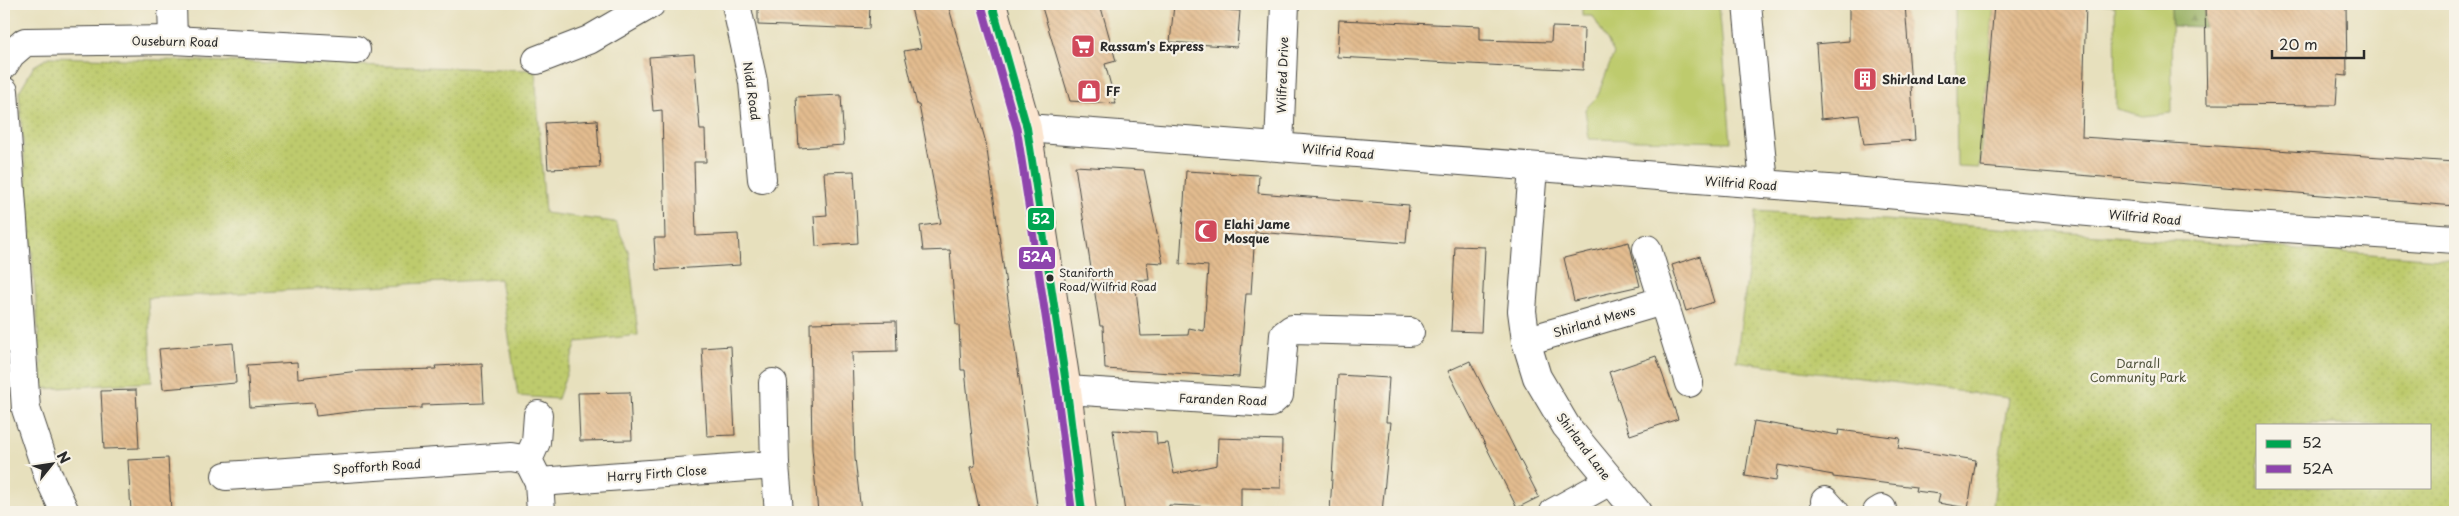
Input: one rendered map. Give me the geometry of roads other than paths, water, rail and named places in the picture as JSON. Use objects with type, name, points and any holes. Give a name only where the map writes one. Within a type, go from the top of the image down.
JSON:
[{"type":"main road","points":[[992,4],[1028,128],[1067,390],[1082,512]]},
{"type":"street","points":[[172,4],[173,40]]},
{"type":"street","points":[[537,60],[588,40],[651,4]]},
{"type":"street","name":"Nidd Road","points":[[736,4],[753,82],[762,179]]},
{"type":"street","name":"Wilfred Drive","points":[[1279,146],[1285,4]]},
{"type":"street","points":[[1747,4],[1764,184]]},
{"type":"street","name":"Ouseburn Road","points":[[6,57],[25,42],[173,40],[356,50]]},
{"type":"street","points":[[4,91],[26,409],[48,475],[65,512]]},
{"type":"street","name":"Wilfrid Road","points":[[1028,128],[1279,146],[1533,168],[1764,184],[2222,224],[2455,239]]},
{"type":"street","name":"Shirland Lane","points":[[1533,168],[1522,311],[1526,341],[1537,377],[1566,426],[1637,512]]},
{"type":"street","points":[[1647,249],[1689,384]]},
{"type":"street","name":"Shirland Mews","points":[[1526,341],[1662,301]]},
{"type":"street","name":"Faranden Road","points":[[1067,390],[1270,403],[1279,395],[1284,336],[1292,329],[1410,332]]},
{"type":"street","points":[[773,383],[775,465],[779,512]]},
{"type":"street","points":[[538,415],[533,471],[541,512]]},
{"type":"street","name":"Spofforth Road","points":[[226,476],[512,457],[533,471]]},
{"type":"street","name":"Harry Firth Close","points":[[533,471],[775,465]]},
{"type":"street","points":[[1554,512],[1610,481]]},
{"type":"place","name":"Rassam's Express","points":[[1083,46]]},
{"type":"place","name":"Shirland Lane","points":[[1865,79]]},
{"type":"place","name":"FF","points":[[1089,91]]},
{"type":"place","name":"Elahi Jame Mosque","points":[[1206,231]]},
{"type":"place","name":"Staniforth Road/Wilfrid Road","points":[[1050,278]]},
{"type":"park label","name":"Darnall Community Park","points":[[2138,370]]}]
